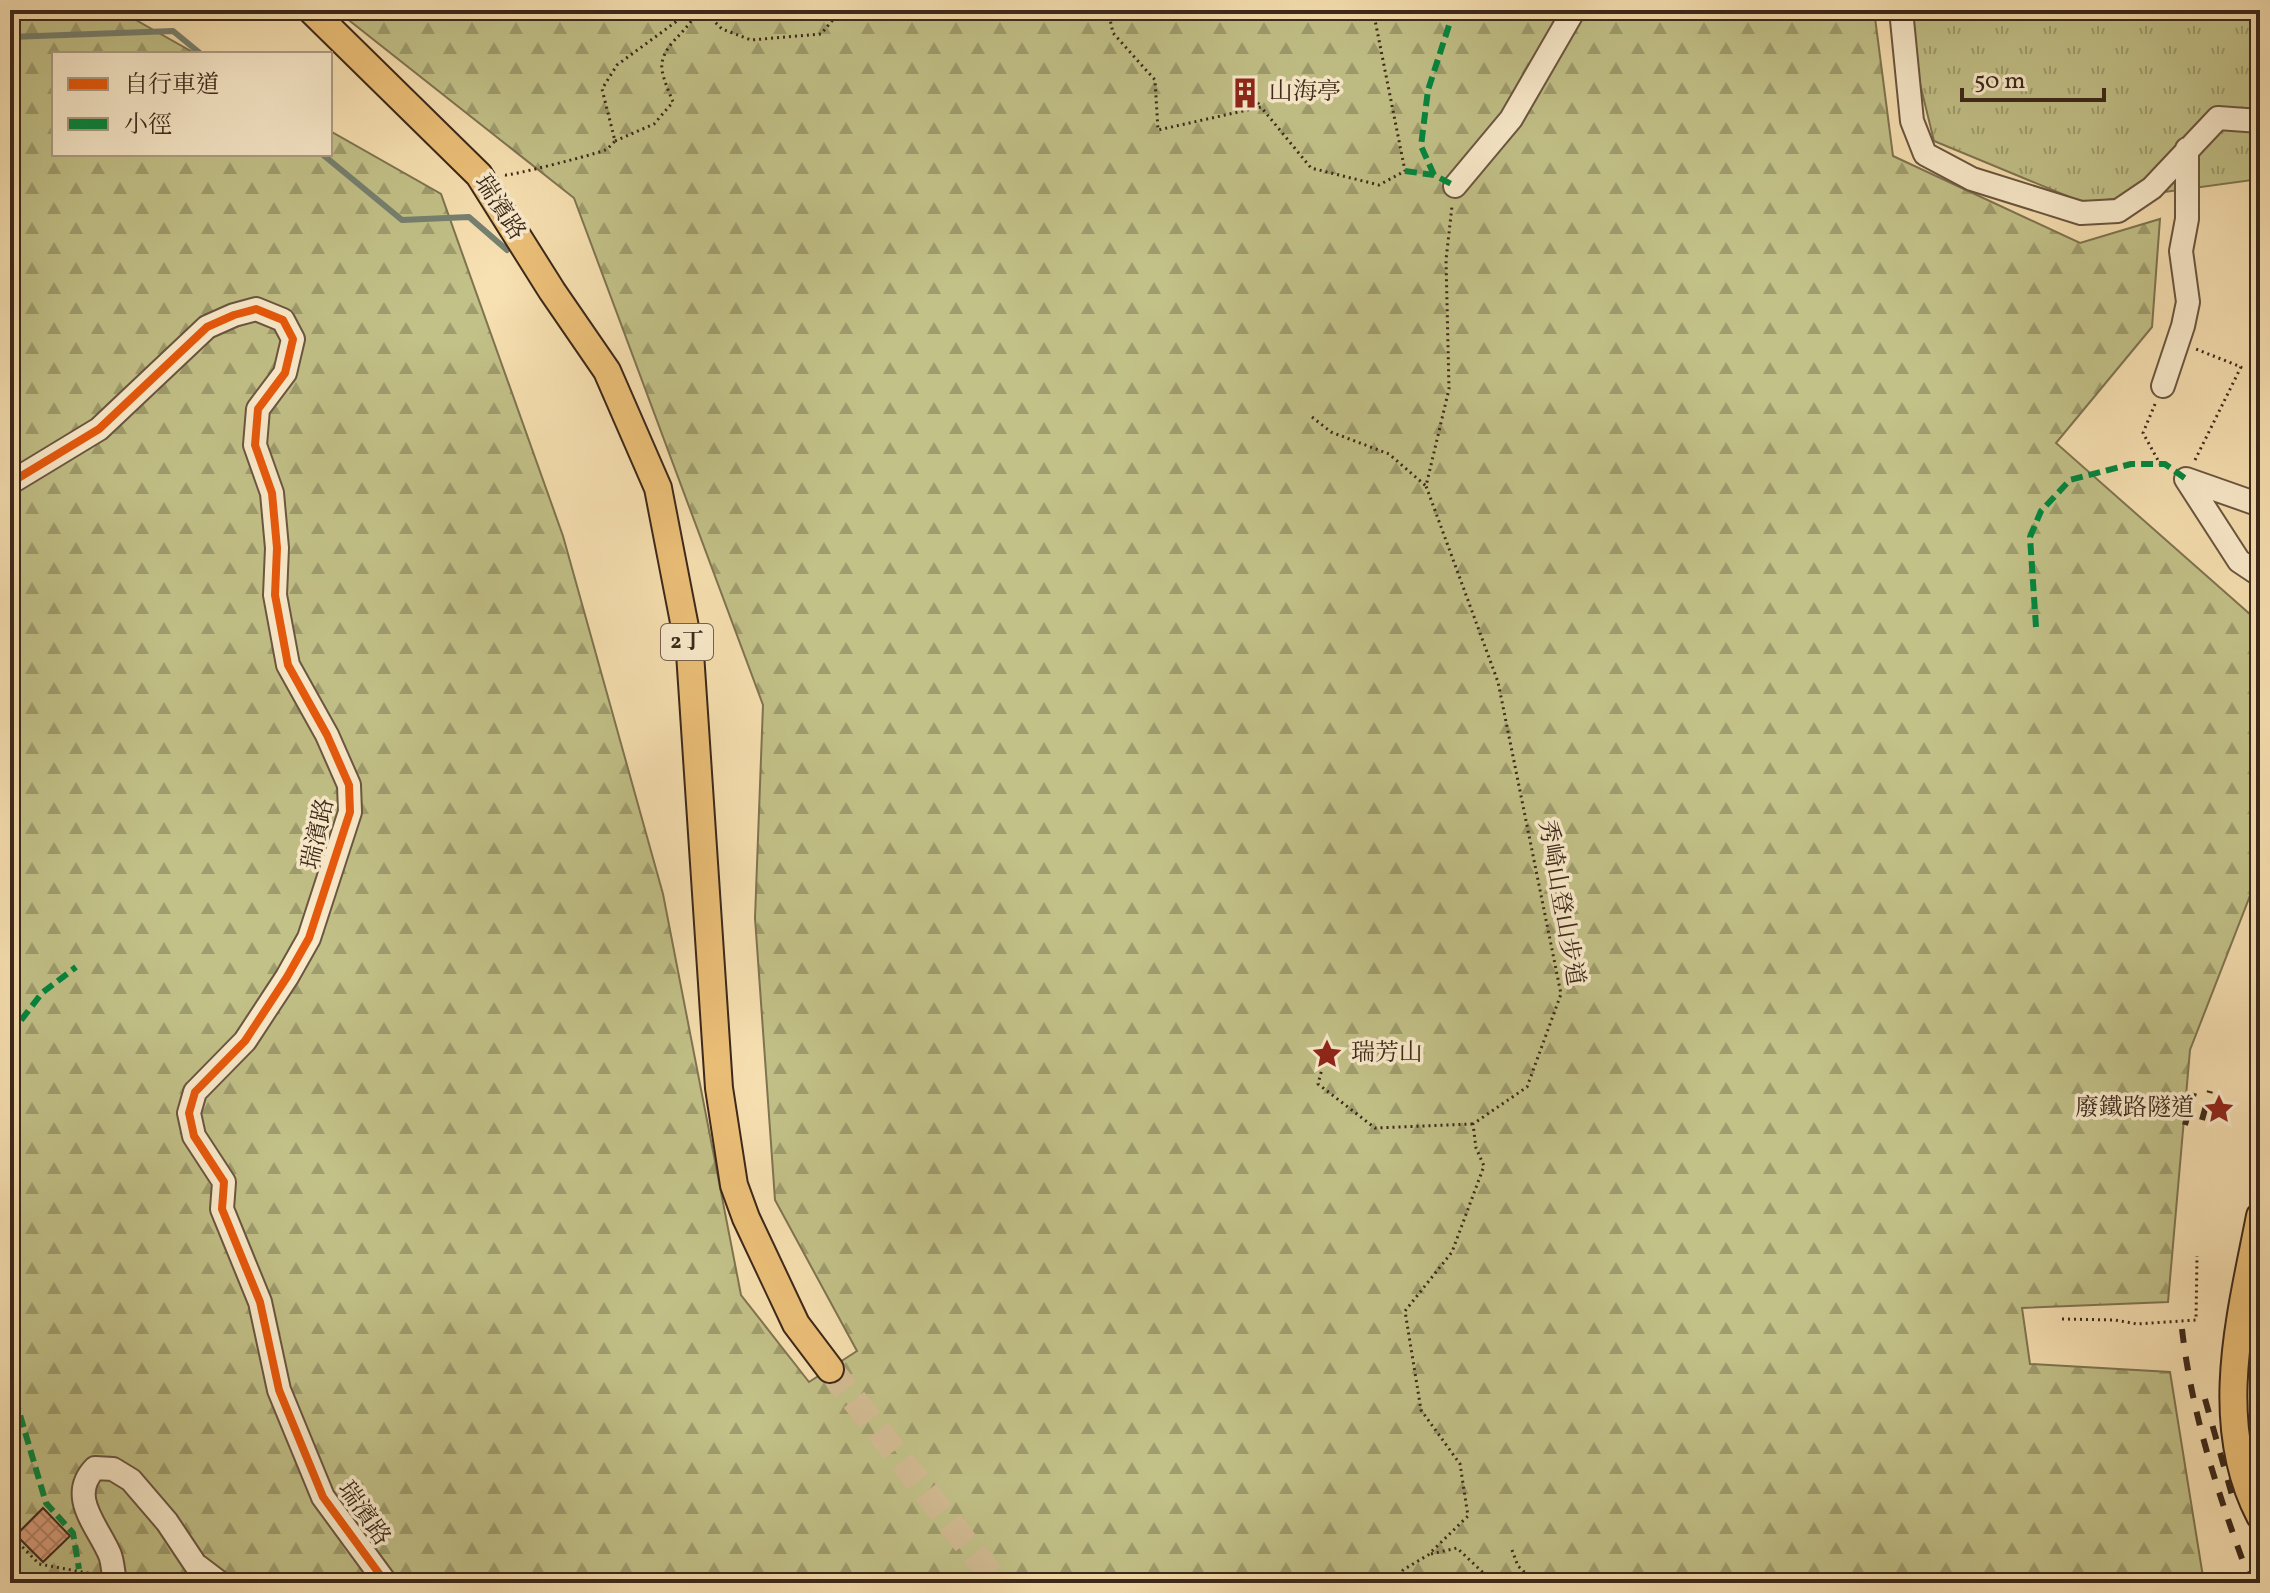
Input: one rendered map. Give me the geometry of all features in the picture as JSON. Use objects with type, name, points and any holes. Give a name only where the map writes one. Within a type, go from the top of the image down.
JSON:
[{"type":"main road","name":"瑞濱路","points":[[311,10],[479,175],[607,371],[658,488],[690,653],[719,1088],[734,1185],[756,1241],[796,1324],[830,1369]]},
{"type":"main road","points":[[2260,1216],[2238,1329],[2233,1388],[2236,1451],[2260,1516]]},
{"type":"street","points":[[1455,186],[1511,119],[1574,10]]},
{"type":"street","points":[[1901,10],[1912,121],[1925,154],[1972,179],[2081,213],[2118,211],[2152,188],[2218,118],[2260,121]]},
{"type":"street","points":[[2163,386],[2188,302],[2181,251],[2187,219],[2187,149]]},
{"type":"street","name":"瑞濱路","points":[[10,483],[99,429],[207,327],[256,309],[283,320],[293,339],[285,373],[258,409],[255,445],[272,493],[277,548],[275,595],[288,665],[327,735],[349,785],[350,812],[309,938],[245,1041],[195,1092],[189,1113],[194,1136],[224,1182],[222,1209],[260,1302],[279,1390],[300,1443],[323,1497],[386,1583]]},
{"type":"street","points":[[2186,479],[2260,505]]},
{"type":"street","points":[[2186,479],[2239,561],[2260,575]]},
{"type":"street","points":[[115,1581],[110,1556],[96,1533],[82,1492],[85,1478],[95,1468],[113,1469],[131,1480],[167,1522],[195,1564],[220,1583]]},
{"type":"path","points":[[615,141],[602,89],[617,65],[695,10]]},
{"type":"path","points":[[479,175],[513,176],[604,151],[615,141],[654,124],[673,102],[661,68],[668,47],[694,21],[695,10]]},
{"type":"path","points":[[703,10],[722,29],[751,40],[821,34],[841,10]]},
{"type":"path","points":[[1108,10],[1113,33],[1155,80],[1158,130],[1261,107]]},
{"type":"path","points":[[1254,98],[1311,168],[1379,185],[1405,171],[1373,10]]},
{"type":"path","points":[[1312,417],[1331,432],[1389,454],[1426,486],[1449,389],[1446,260],[1455,186]]},
{"type":"path","points":[[2178,341],[2241,367],[2186,479]]},
{"type":"path","points":[[2160,464],[2143,433],[2163,386]]},
{"type":"path","points":[[1318,1061],[1322,1069],[1318,1084],[1375,1128],[1473,1124],[1476,1148],[1484,1166],[1452,1252],[1405,1311],[1421,1410],[1460,1464],[1468,1516],[1428,1555],[1403,1570],[1400,1583]]},
{"type":"path","points":[[2062,1319],[2115,1320],[2137,1324],[2196,1320],[2197,1256]]},
{"type":"path","points":[[10,1534],[39,1564],[59,1570],[79,1569],[115,1581]]},
{"type":"path","points":[[1428,1555],[1457,1548],[1494,1583]]},
{"type":"path","points":[[1512,1550],[1518,1566],[1536,1583]]},
{"type":"green space","points":[[10,10],[118,10],[192,52],[52,52],[52,156],[332,156],[332,132],[441,194],[563,536],[663,894],[741,1295],[809,1382],[857,1351],[775,1200],[755,918],[763,705],[574,198],[336,10],[1874,10],[1893,156],[2080,243],[2160,219],[2152,327],[2056,443],[2260,623],[2260,870],[2190,1050],[2168,1302],[2022,1308],[2030,1364],[2170,1372],[2204,1583],[10,1583]]},
{"type":"green space","points":[[1902,10],[2260,10],[2260,179],[2084,203],[1934,141]]},
{"type":"building","points":[[43,1508],[70,1536],[43,1562],[16,1535]]},
{"type":"waterway","points":[[10,37],[173,31],[199,52]]},
{"type":"waterway","points":[[324,156],[402,220],[469,217],[507,250]]},
{"type":"tunnel","points":[[830,1369],[997,1583]]},
{"type":"railway","points":[[2202,1120],[2210,1091]]},
{"type":"railway","points":[[2185,1125],[2194,1093]]},
{"type":"railway","points":[[2182,1329],[2193,1394],[2209,1458],[2251,1583]]},
{"type":"railway","points":[[2205,1399],[2232,1495]]},
{"type":"marked path","points":[[1434,175],[1421,146],[1428,90],[1454,10]]},
{"type":"marked path","points":[[1405,171],[1434,175],[1455,186]]},
{"type":"marked path","points":[[2036,627],[2030,537],[2041,511],[2070,480],[2131,464],[2165,464],[2186,479]]},
{"type":"marked path","points":[[10,1124],[16,1107],[12,1032],[42,993],[76,967]]},
{"type":"marked path","points":[[10,1381],[46,1503],[73,1533],[79,1569]]},
{"type":"cycle path","points":[[10,483],[99,429],[207,327],[256,309],[283,320],[293,339],[285,373],[258,409],[255,445],[272,493],[277,548],[275,595],[288,665],[327,735],[349,785],[350,812],[309,938],[245,1041],[195,1092],[189,1113],[194,1136],[224,1182],[222,1209],[260,1302],[279,1390],[323,1497],[386,1583]]},
{"type":"place","name":"山海亭","points":[[1245,93]]},
{"type":"place","name":"瑞芳山","points":[[1327,1054]]},
{"type":"place","name":"廢鐵路隧道","points":[[2219,1109]]}]
